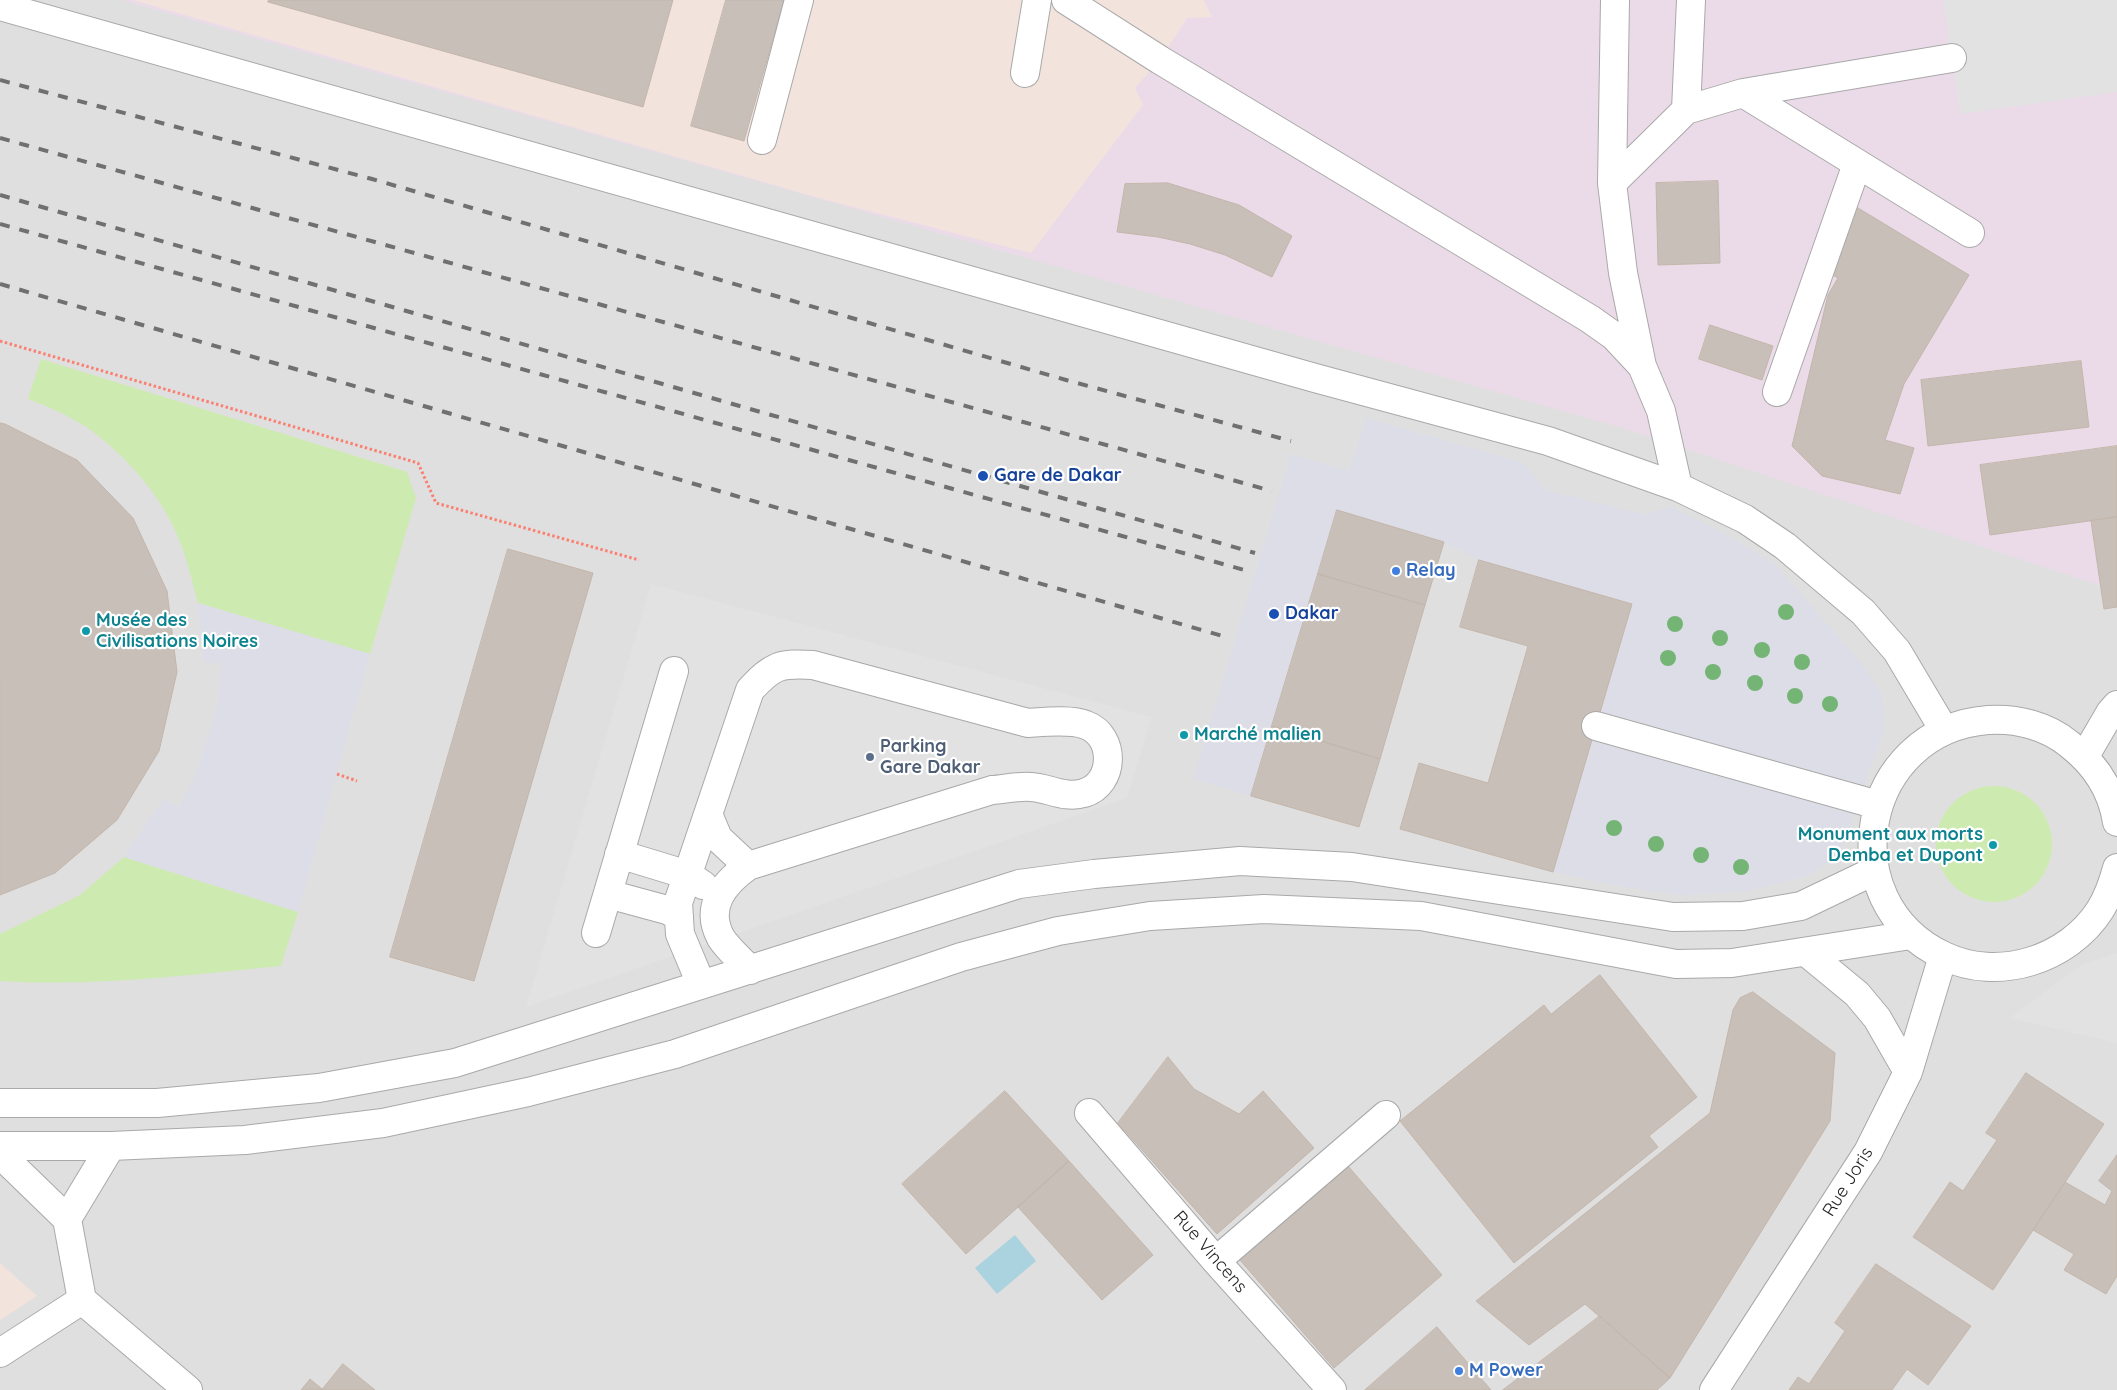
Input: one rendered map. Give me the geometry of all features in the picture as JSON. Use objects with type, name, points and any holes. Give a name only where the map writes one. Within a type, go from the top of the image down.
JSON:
[{"type":"street","points":[[762,140],[799,0]]},
{"type":"street","points":[[1025,73],[1036,0]]},
{"type":"street","points":[[1066,0],[1160,60],[1590,319],[1614,336],[1642,366]]},
{"type":"street","points":[[1615,0],[1612,184],[1623,273],[1642,366],[1661,411],[1678,488]]},
{"type":"street","points":[[1686,110],[1691,0]]},
{"type":"street","points":[[0,6],[1315,378],[1548,441],[1678,488],[1745,519],[1785,546],[1863,612],[1897,651],[1944,730]]},
{"type":"street","points":[[1612,184],[1686,110],[1743,93],[1952,58]]},
{"type":"street","points":[[1743,93],[1970,233]]},
{"type":"street","points":[[1777,392],[1857,164]]},
{"type":"street","points":[[702,984],[680,934],[678,903],[750,690],[776,666],[813,664],[1028,724],[1058,722],[1086,724],[1098,733],[1108,751],[1109,768],[1100,783],[1084,793],[1062,795],[1031,787],[992,790],[748,866],[732,878],[718,896],[715,919],[722,938],[750,970]]},
{"type":"street","points":[[596,933],[674,671]]},
{"type":"street","points":[[2085,756],[2110,713],[2117,705]]},
{"type":"street","points":[[2115,883],[2100,910],[2087,928],[2070,942],[2050,954],[2030,963],[2008,967],[1964,964],[1943,956],[1911,934],[1888,906],[1874,871],[1871,838],[1878,805],[1893,775],[1915,749],[1944,730],[1973,722],[2003,719],[2034,725],[2061,738],[2085,756],[2104,781],[2115,810],[2117,822]]},
{"type":"street","points":[[1596,726],[1878,805]]},
{"type":"street","points":[[708,814],[718,838],[748,866]]},
{"type":"street","points":[[619,854],[688,875],[718,896]]},
{"type":"street","points":[[0,1103],[157,1103],[320,1088],[455,1063],[1019,884],[1094,874],[1240,861],[1352,867],[1673,917],[1744,916],[1801,906],[1874,871]]},
{"type":"street","points":[[608,894],[667,910],[679,916]]},
{"type":"street","points":[[0,1146],[112,1146],[245,1140],[384,1123],[528,1092],[675,1054],[961,957],[1058,931],[1150,916],[1264,909],[1421,916],[1676,964],[1732,963],[1911,934]]},
{"type":"street","points":[[1806,952],[1857,994],[1872,1012],[1908,1072]]},
{"type":"street","name":"Rue Joris","points":[[1714,1390],[1868,1152],[1908,1072],[1943,956]]},
{"type":"street","name":"Rue Vincens","points":[[1089,1113],[1216,1261],[1332,1390]]},
{"type":"street","points":[[1216,1261],[1386,1115]]},
{"type":"street","points":[[67,1220],[112,1146]]},
{"type":"street","points":[[0,1154],[67,1220],[82,1300],[188,1390]]},
{"type":"street","points":[[0,1353],[82,1300]]},
{"type":"path","points":[[0,341],[418,463],[436,503],[639,560]]},
{"type":"path","points":[[336,774],[357,781]]},
{"type":"shaded area","points":[[0,0],[2117,0],[2117,1390],[0,1390]]},
{"type":"shaded area","points":[[122,0],[2117,0],[2117,591],[1619,427]]},
{"type":"shaded area","points":[[133,0],[1204,0],[1212,17],[1187,18],[1160,60],[1135,88],[1143,105],[1031,253],[819,198]]},
{"type":"shaded area","points":[[1943,0],[2117,0],[2117,92],[1960,114]]},
{"type":"shaded area","points":[[1366,418],[1524,463],[1546,490],[1644,514],[1671,507],[1714,528],[1774,563],[1862,664],[1882,694],[1885,730],[1858,799],[1846,838],[1832,862],[1806,876],[1749,891],[1684,895],[1623,887],[1553,872],[1632,604],[1479,560],[1444,542],[1337,510],[1251,796],[1193,779],[1291,454],[1349,471]]},
{"type":"shaded area","name":"Parking Gare Dakar","points":[[651,584],[1152,717],[1127,798],[526,1007]]},
{"type":"shaded area","points":[[198,603],[370,654],[298,912],[124,857],[164,798],[179,808],[196,774],[218,705],[221,664],[203,662]]},
{"type":"shaded area","points":[[2117,953],[2117,1043],[2009,1018],[2081,965]]},
{"type":"shaded area","points":[[0,1263],[37,1296],[0,1320]]},
{"type":"green space","points":[[41,359],[407,472],[416,498],[370,654],[198,603],[178,537],[161,505],[138,474],[98,435],[56,410],[28,399]]},
{"type":"green space","points":[[1994,786],[2016,790],[2035,803],[2048,822],[2052,844],[2048,866],[2035,885],[2016,898],[1994,902],[1972,898],[1953,885],[1940,866],[1936,844],[1940,822],[1953,803],[1972,790]]},
{"type":"green space","points":[[124,857],[298,912],[281,966],[106,981],[0,981],[0,934],[80,895]]},
{"type":"water","points":[[1015,1235],[1036,1261],[997,1294],[975,1268]]},
{"type":"building","points":[[269,0],[673,0],[643,107],[268,2]]},
{"type":"building","points":[[726,0],[784,0],[744,141],[691,126]]},
{"type":"building","points":[[1718,181],[1720,263],[1658,265],[1656,183]]},
{"type":"building","points":[[1168,183],[1239,205],[1292,236],[1272,277],[1225,255],[1190,244],[1158,237],[1117,232],[1125,184]]},
{"type":"building","points":[[1858,208],[1969,275],[1904,384],[1885,440],[1914,448],[1900,494],[1822,476],[1792,446],[1828,295],[1838,278],[1821,269]]},
{"type":"building","points":[[1710,325],[1773,346],[1762,380],[1699,359]]},
{"type":"building","points":[[2081,361],[2089,427],[1928,446],[1921,380]]},
{"type":"building","name":"Musée des Civilisations Noires","points":[[0,423],[77,460],[133,518],[167,591],[177,672],[159,751],[117,820],[55,873],[0,895]]},
{"type":"building","points":[[2117,446],[2117,517],[1990,535],[1980,465]]},
{"type":"building","points":[[1337,510],[1444,542],[1425,605],[1318,574]]},
{"type":"building","points":[[2117,517],[2117,607],[2104,609],[2091,521]]},
{"type":"building","points":[[508,549],[593,573],[474,981],[390,957]]},
{"type":"building","points":[[1479,560],[1632,604],[1553,872],[1400,829],[1419,763],[1488,783],[1528,646],[1460,627]]},
{"type":"building","points":[[1318,574],[1425,605],[1380,759],[1272,726]]},
{"type":"building","points":[[1272,726],[1380,759],[1359,827],[1251,796]]},
{"type":"building","points":[[1600,975],[1697,1097],[1649,1136],[1658,1147],[1514,1263],[1400,1121],[1544,1005],[1551,1014]]},
{"type":"building","points":[[1753,992],[1835,1053],[1830,1121],[1670,1378],[1585,1304],[1529,1345],[1476,1301],[1710,1113],[1733,1010],[1740,998]]},
{"type":"building","points":[[1168,1057],[1194,1089],[1239,1114],[1263,1091],[1314,1148],[1217,1234],[1118,1123]]},
{"type":"building","points":[[2026,1073],[2104,1124],[1993,1290],[1913,1237],[1950,1182],[1963,1191],[1997,1140],[1986,1133]]},
{"type":"building","points":[[1005,1091],[1069,1161],[966,1254],[902,1184]]},
{"type":"building","points":[[2117,1155],[2117,1276],[2106,1294],[2064,1270],[2074,1254],[2033,1230],[2065,1182],[2105,1205],[2112,1191],[2099,1181]]},
{"type":"building","points":[[1069,1161],[1153,1255],[1102,1300],[1018,1207]]},
{"type":"building","points":[[1348,1166],[1442,1275],[1334,1368],[1240,1260]]},
{"type":"building","points":[[1876,1264],[1971,1326],[1928,1385],[1907,1369],[1892,1390],[1789,1390],[1798,1377],[1809,1384],[1845,1331],[1835,1323]]},
{"type":"building","points":[[1600,1316],[1670,1378],[1657,1390],[1503,1390]]},
{"type":"building","points":[[1437,1327],[1491,1390],[1365,1390]]},
{"type":"building","points":[[343,1364],[375,1390],[301,1390],[310,1379],[322,1389]]},
{"type":"railway","points":[[0,80],[372,179],[1066,380],[1291,441]]},
{"type":"railway","points":[[0,138],[1272,491]]},
{"type":"railway","points":[[0,195],[1255,553]]},
{"type":"railway","points":[[0,224],[1248,571]]},
{"type":"railway","points":[[0,284],[1226,637]]},
{"type":"place","name":"Gare de Dakar","points":[[983,476]]},
{"type":"place","name":"Relay","points":[[1396,571]]},
{"type":"place","name":"Dakar","points":[[1274,614]]},
{"type":"place","name":"Musée des Civilisations Noires","points":[[86,631]]},
{"type":"place","name":"Marché malien","points":[[1184,735]]},
{"type":"place","name":"Parking Gare Dakar","points":[[870,757]]},
{"type":"place","name":"Monument aux morts Demba et Dupont","points":[[1993,845]]},
{"type":"place","name":"M Power","points":[[1459,1371]]}]
